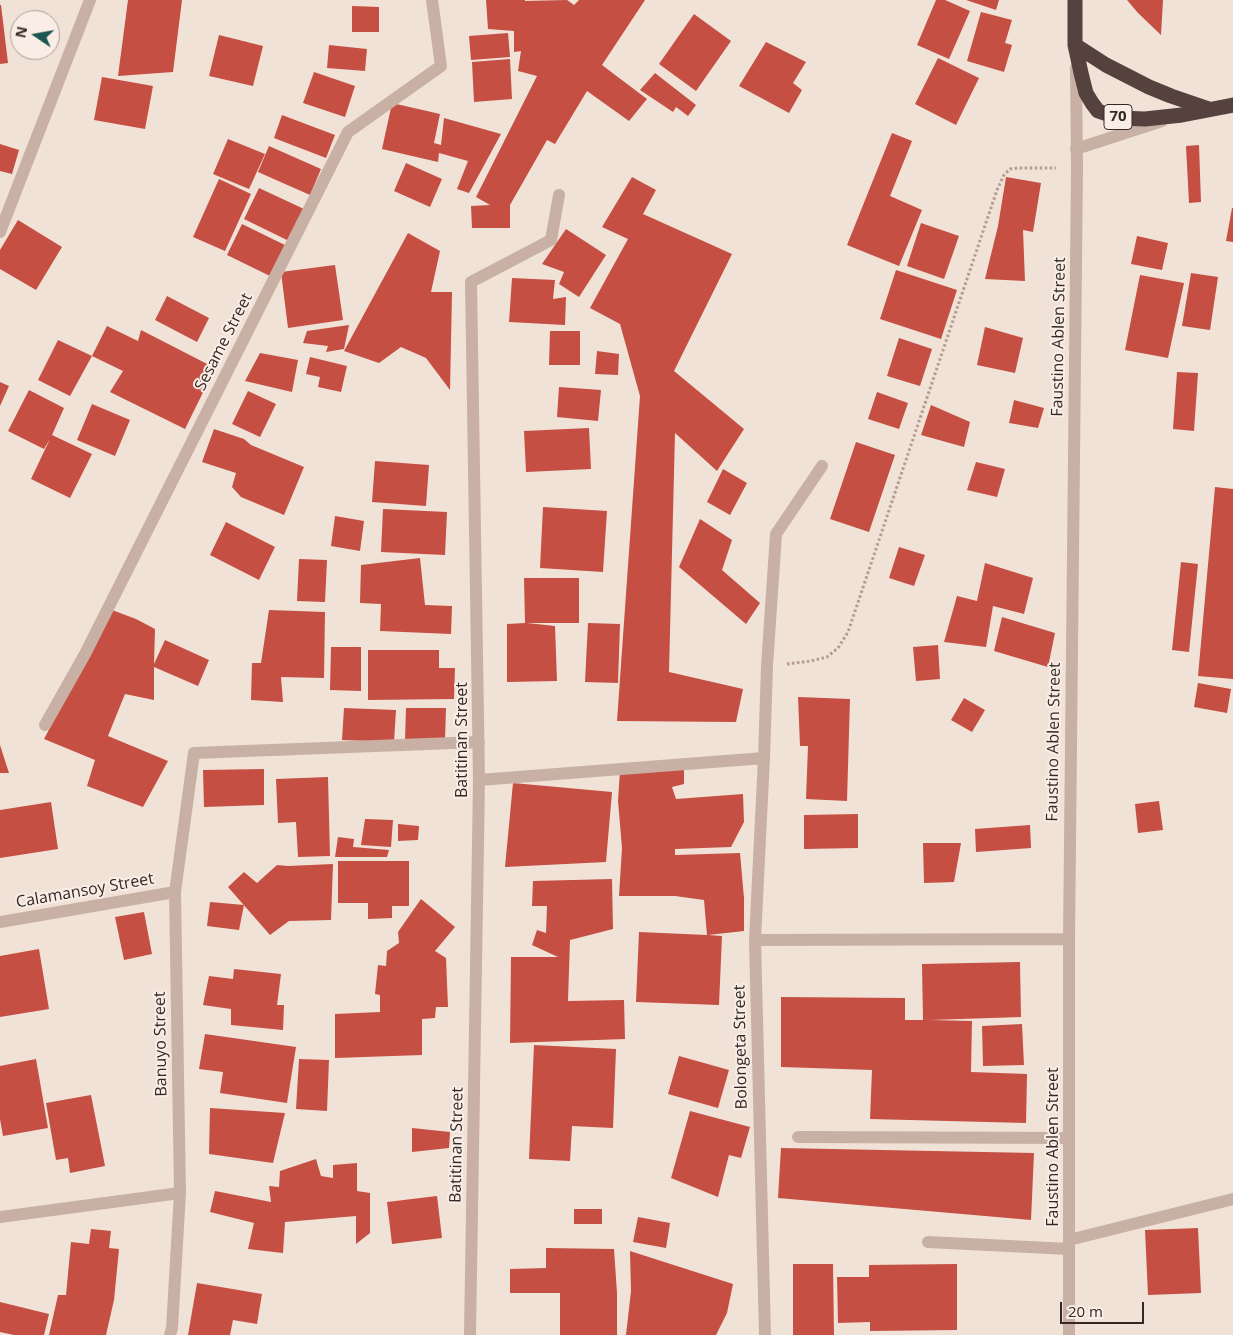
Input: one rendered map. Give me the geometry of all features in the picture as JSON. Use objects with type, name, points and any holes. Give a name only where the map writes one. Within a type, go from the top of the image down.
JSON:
[{"type":"highway","name":"70","points":[[1075,0],[1076,45],[1081,73],[1086,93],[1098,111],[1110,116],[1145,119],[1182,115],[1233,105]]},
{"type":"highway","name":"70","points":[[1076,45],[1106,65],[1149,87],[1210,110]]},
{"type":"street","points":[[0,232],[90,0]]},
{"type":"street","name":"Sesame Street","points":[[45,725],[85,654],[348,132],[441,66],[432,0]]},
{"type":"street","name":"Faustino Ablen Street","points":[[1069,1335],[1069,939],[1077,168],[1076,45]]},
{"type":"street","points":[[1076,150],[1182,115]]},
{"type":"street","name":"Batitinan Street","points":[[470,1335],[479,780],[471,282],[551,240],[558,195]]},
{"type":"street","name":"Bolongeta Street","points":[[764,1335],[755,940],[767,666],[776,534],[822,466]]},
{"type":"street","name":"Banuyo Street","points":[[170,1335],[172,1328],[180,1193],[175,892],[194,753],[478,742]]},
{"type":"street","points":[[479,780],[764,758]]},
{"type":"street","name":"Calamansoy Street","points":[[0,922],[175,892]]},
{"type":"street","points":[[755,940],[1069,939]]},
{"type":"street","points":[[798,1137],[1069,1138]]},
{"type":"street","points":[[0,1217],[180,1193]]},
{"type":"street","points":[[928,1242],[1069,1244],[1233,1199]]},
{"type":"path","points":[[767,666],[811,661],[827,657],[838,648],[848,632],[1004,175],[1010,170],[1018,168],[1077,168]]},
{"type":"building","points":[[128,0],[182,0],[173,72],[118,76]]},
{"type":"building","points":[[486,0],[567,0],[574,5],[579,0],[645,0],[602,65],[647,99],[629,121],[587,91],[555,144],[547,140],[510,205],[510,228],[472,228],[471,206],[490,205],[476,197],[537,76],[518,71],[521,51],[514,52],[514,31],[488,29]]},
{"type":"building","points":[[936,0],[945,0],[970,11],[949,59],[917,45]]},
{"type":"building","points":[[966,0],[999,0],[996,10]]},
{"type":"building","points":[[1127,0],[1163,0],[1161,35],[1138,13]]},
{"type":"building","points":[[0,5],[8,63],[0,64]]},
{"type":"building","points":[[352,6],[379,7],[379,32],[352,32]]},
{"type":"building","points":[[981,12],[1012,20],[1005,43],[1012,45],[1004,72],[967,61]]},
{"type":"building","points":[[694,14],[731,41],[696,91],[659,64]]},
{"type":"building","points":[[508,33],[510,57],[471,60],[469,36]]},
{"type":"building","points":[[219,35],[263,46],[253,86],[209,76]]},
{"type":"building","points":[[766,42],[806,62],[793,83],[802,90],[789,113],[739,86]]},
{"type":"building","points":[[329,45],[367,49],[365,71],[327,68]]},
{"type":"building","points":[[938,58],[979,78],[956,125],[915,104]]},
{"type":"building","points":[[510,59],[512,99],[474,102],[472,62]]},
{"type":"building","points":[[314,72],[355,86],[345,117],[303,103]]},
{"type":"building","points":[[655,73],[696,105],[688,116],[676,107],[673,112],[640,90]]},
{"type":"building","points":[[102,77],[153,86],[145,129],[94,120]]},
{"type":"building","points":[[392,103],[440,114],[434,143],[441,145],[444,118],[501,134],[469,193],[457,189],[468,161],[439,153],[438,162],[382,149]]},
{"type":"building","points":[[282,115],[335,135],[326,158],[274,138]]},
{"type":"building","points":[[892,133],[912,141],[890,196],[922,210],[899,266],[847,245]]},
{"type":"building","points":[[228,139],[265,154],[249,189],[213,174]]},
{"type":"building","points":[[0,144],[19,150],[12,174],[0,171]]},
{"type":"building","points":[[1199,145],[1201,202],[1189,203],[1186,146]]},
{"type":"building","points":[[269,146],[321,169],[310,195],[258,172]]},
{"type":"building","points":[[406,163],[442,179],[430,207],[394,191]]},
{"type":"building","points":[[632,177],[656,190],[643,214],[732,254],[674,371],[744,429],[717,471],[675,433],[669,672],[743,689],[736,722],[617,721],[640,396],[620,324],[590,308],[628,239],[602,227]]},
{"type":"building","points":[[1006,177],[1041,183],[1033,232],[1023,230],[1025,281],[985,279],[998,226]]},
{"type":"building","points":[[219,179],[251,194],[225,251],[193,237]]},
{"type":"building","points":[[259,188],[304,209],[289,241],[244,219]]},
{"type":"building","points":[[1233,208],[1233,242],[1226,241]]},
{"type":"building","points":[[18,220],[62,247],[36,290],[0,269],[0,250]]},
{"type":"building","points":[[921,223],[959,236],[944,279],[907,266]]},
{"type":"building","points":[[242,224],[287,246],[272,277],[227,255]]},
{"type":"building","points":[[566,229],[606,255],[579,297],[559,284],[564,272],[542,264]]},
{"type":"building","points":[[408,233],[440,251],[431,292],[452,292],[450,390],[426,358],[401,347],[379,363],[344,351]]},
{"type":"building","points":[[1137,236],[1168,243],[1162,270],[1131,264]]},
{"type":"building","points":[[335,265],[343,320],[288,328],[281,272]]},
{"type":"building","points":[[896,270],[957,290],[941,339],[880,319]]},
{"type":"building","points":[[1191,273],[1218,277],[1210,330],[1182,326]]},
{"type":"building","points":[[1140,275],[1184,283],[1168,358],[1125,350]]},
{"type":"building","points":[[512,278],[555,280],[553,299],[566,297],[565,325],[509,322]]},
{"type":"building","points":[[167,296],[209,318],[197,342],[155,320]]},
{"type":"building","points":[[349,325],[344,349],[326,352],[328,346],[303,343],[307,331]]},
{"type":"building","points":[[107,326],[138,341],[141,330],[215,368],[185,429],[110,392],[123,371],[92,356]]},
{"type":"building","points":[[985,327],[1023,338],[1015,373],[977,365]]},
{"type":"building","points":[[550,331],[580,331],[580,365],[549,365]]},
{"type":"building","points":[[899,338],[932,349],[920,386],[887,376]]},
{"type":"building","points":[[58,340],[92,356],[70,396],[38,380]]},
{"type":"building","points":[[597,351],[619,354],[618,375],[595,374]]},
{"type":"building","points":[[260,353],[298,360],[292,392],[245,381]]},
{"type":"building","points":[[310,357],[347,366],[341,392],[318,387],[320,377],[306,374]]},
{"type":"building","points":[[1177,372],[1198,373],[1194,431],[1173,429]]},
{"type":"building","points":[[0,382],[9,386],[0,406]]},
{"type":"building","points":[[559,387],[601,390],[598,421],[557,417]]},
{"type":"building","points":[[29,390],[64,408],[52,435],[92,454],[70,498],[31,479],[50,439],[44,449],[8,431]]},
{"type":"building","points":[[248,391],[276,404],[260,437],[232,424]]},
{"type":"building","points":[[877,392],[908,403],[899,429],[868,419]]},
{"type":"building","points":[[1014,400],[1044,408],[1038,428],[1009,423]]},
{"type":"building","points":[[92,404],[130,420],[115,456],[77,440]]},
{"type":"building","points":[[931,405],[970,422],[964,447],[921,435]]},
{"type":"building","points":[[589,428],[591,469],[526,472],[524,431]]},
{"type":"building","points":[[214,429],[244,439],[251,445],[304,467],[284,515],[241,497],[232,487],[236,473],[202,462]]},
{"type":"building","points":[[856,442],[895,455],[869,532],[830,519]]},
{"type":"building","points":[[375,461],[429,465],[426,506],[372,502]]},
{"type":"building","points":[[976,462],[1005,469],[997,497],[967,490]]},
{"type":"building","points":[[723,469],[747,483],[730,515],[707,502]]},
{"type":"building","points":[[1215,487],[1233,489],[1233,679],[1198,676]]},
{"type":"building","points":[[543,507],[607,511],[603,572],[540,568]]},
{"type":"building","points":[[383,509],[447,512],[445,555],[381,552]]},
{"type":"building","points":[[335,516],[364,521],[360,551],[331,546]]},
{"type":"building","points":[[700,519],[732,540],[722,570],[760,603],[746,624],[679,567]]},
{"type":"building","points":[[226,522],[275,547],[259,580],[210,555]]},
{"type":"building","points":[[899,547],[925,555],[914,586],[889,578]]},
{"type":"building","points":[[420,558],[425,605],[452,606],[451,634],[380,631],[381,604],[360,603],[361,565]]},
{"type":"building","points":[[299,559],[327,560],[325,602],[297,601]]},
{"type":"building","points":[[1181,562],[1198,564],[1189,652],[1172,650]]},
{"type":"building","points":[[985,563],[1033,578],[1024,614],[993,606],[986,647],[944,642],[957,596],[977,601]]},
{"type":"building","points":[[524,578],[579,578],[579,623],[527,623],[555,626],[557,681],[507,682],[507,624],[525,623]]},
{"type":"building","points":[[112,610],[155,629],[154,664],[165,640],[209,660],[198,686],[154,667],[154,700],[125,694],[108,736],[168,761],[143,807],[87,786],[95,760],[44,739]]},
{"type":"building","points":[[269,610],[325,612],[324,678],[281,677],[283,702],[251,700],[252,663],[261,663]]},
{"type":"building","points":[[1002,617],[1055,633],[1048,667],[994,651]]},
{"type":"building","points":[[588,623],[620,624],[618,683],[585,682]]},
{"type":"building","points":[[938,645],[940,679],[916,681],[913,647]]},
{"type":"building","points":[[331,647],[361,647],[361,691],[330,690]]},
{"type":"building","points":[[368,650],[439,650],[439,668],[455,668],[454,699],[368,700]]},
{"type":"building","points":[[1198,683],[1231,689],[1227,713],[1194,707]]},
{"type":"building","points":[[798,697],[850,699],[847,801],[806,799],[808,746],[800,746]]},
{"type":"building","points":[[964,698],[985,710],[972,732],[951,720]]},
{"type":"building","points":[[344,708],[396,710],[394,742],[342,740]]},
{"type":"building","points":[[406,708],[446,708],[445,740],[405,740]]},
{"type":"building","points":[[0,745],[9,773],[0,773]]},
{"type":"building","points":[[264,769],[264,805],[204,807],[203,770]]},
{"type":"building","points":[[684,769],[684,784],[672,787],[676,799],[743,794],[744,822],[731,847],[675,849],[675,855],[740,853],[744,898],[744,931],[708,935],[722,936],[719,1005],[636,1002],[639,932],[707,935],[704,900],[675,896],[619,896],[622,848],[618,801],[620,770]]},
{"type":"building","points":[[328,777],[330,856],[298,857],[296,822],[278,823],[276,779]]},
{"type":"building","points":[[513,783],[612,792],[606,862],[505,867]]},
{"type":"building","points":[[1159,801],[1163,830],[1138,833],[1135,804]]},
{"type":"building","points":[[51,802],[58,849],[0,858],[0,810]]},
{"type":"building","points":[[858,814],[858,848],[804,849],[804,815]]},
{"type":"building","points":[[365,819],[393,820],[391,847],[361,845]]},
{"type":"building","points":[[398,824],[419,826],[418,840],[398,841]]},
{"type":"building","points":[[1030,825],[1031,848],[976,852],[975,829]]},
{"type":"building","points":[[338,837],[354,839],[353,847],[389,850],[387,857],[335,857]]},
{"type":"building","points":[[923,843],[961,843],[954,882],[924,883]]},
{"type":"building","points":[[338,861],[409,861],[409,906],[392,906],[392,918],[368,919],[368,903],[338,903]]},
{"type":"building","points":[[333,864],[331,920],[289,921],[270,935],[228,887],[244,872],[257,883],[277,865]]},
{"type":"building","points":[[612,879],[613,929],[570,940],[568,1001],[624,1000],[625,1039],[510,1043],[511,957],[558,957],[532,945],[537,930],[546,933],[547,906],[532,906],[533,881]]},
{"type":"building","points":[[421,899],[455,927],[435,951],[446,958],[448,1007],[436,1007],[435,1018],[422,1019],[422,1055],[335,1058],[335,1014],[380,1012],[380,995],[375,994],[378,965],[386,966],[387,951],[399,943],[398,932]]},
{"type":"building","points":[[210,902],[244,905],[239,930],[207,926]]},
{"type":"building","points":[[144,912],[152,954],[124,960],[115,917]]},
{"type":"building","points":[[39,949],[49,1009],[0,1017],[0,956]]},
{"type":"building","points":[[1020,962],[1021,1017],[930,1020],[972,1021],[971,1072],[1027,1074],[1026,1123],[870,1119],[872,1070],[781,1067],[781,997],[905,998],[905,1020],[923,1020],[922,964]]},
{"type":"building","points":[[234,969],[281,974],[277,1005],[284,1005],[283,1030],[231,1025],[231,1009],[203,1005],[209,976],[233,979]]},
{"type":"building","points":[[1022,1024],[1024,1065],[983,1066],[982,1026]]},
{"type":"building","points":[[205,1034],[296,1047],[287,1103],[220,1093],[223,1072],[199,1069]]},
{"type":"building","points":[[534,1045],[616,1049],[613,1128],[572,1126],[570,1161],[529,1159]]},
{"type":"building","points":[[679,1056],[729,1070],[718,1108],[668,1094]]},
{"type":"building","points":[[36,1059],[48,1128],[3,1136],[0,1119],[0,1066]]},
{"type":"building","points":[[299,1059],[329,1060],[327,1111],[296,1109]]},
{"type":"building","points":[[91,1095],[105,1166],[70,1173],[68,1158],[56,1160],[46,1103]]},
{"type":"building","points":[[210,1108],[285,1113],[273,1163],[209,1154]]},
{"type":"building","points":[[690,1111],[750,1127],[741,1158],[729,1155],[718,1197],[671,1178]]},
{"type":"building","points":[[412,1128],[450,1132],[449,1148],[412,1152]]},
{"type":"building","points":[[781,1148],[1034,1153],[1031,1220],[778,1198]]},
{"type":"building","points":[[316,1159],[321,1176],[333,1178],[333,1165],[357,1163],[357,1191],[370,1193],[370,1233],[356,1244],[356,1216],[285,1222],[283,1253],[248,1249],[254,1223],[210,1212],[215,1191],[271,1202],[269,1186],[279,1187],[280,1171]]},
{"type":"building","points":[[437,1196],[442,1238],[392,1244],[387,1202]]},
{"type":"building","points":[[574,1209],[602,1209],[602,1224],[574,1224]]},
{"type":"building","points":[[638,1217],[670,1223],[666,1248],[633,1242]]},
{"type":"building","points":[[1198,1228],[1201,1293],[1148,1295],[1145,1230]]},
{"type":"building","points":[[91,1229],[111,1231],[109,1248],[119,1249],[114,1300],[106,1335],[49,1335],[58,1295],[66,1295],[71,1242],[89,1244]]},
{"type":"building","points":[[546,1248],[614,1249],[617,1335],[560,1335],[560,1293],[510,1293],[510,1269],[546,1268]]},
{"type":"building","points":[[630,1251],[733,1284],[727,1313],[716,1335],[626,1335],[631,1291]]},
{"type":"building","points":[[793,1264],[833,1264],[834,1335],[793,1335]]},
{"type":"building","points":[[957,1264],[957,1330],[870,1331],[870,1322],[838,1323],[837,1277],[869,1277],[869,1265]]},
{"type":"building","points":[[197,1283],[262,1294],[257,1324],[233,1320],[230,1335],[188,1335]]},
{"type":"building","points":[[0,1302],[49,1314],[44,1335],[14,1335],[0,1332]]}]
